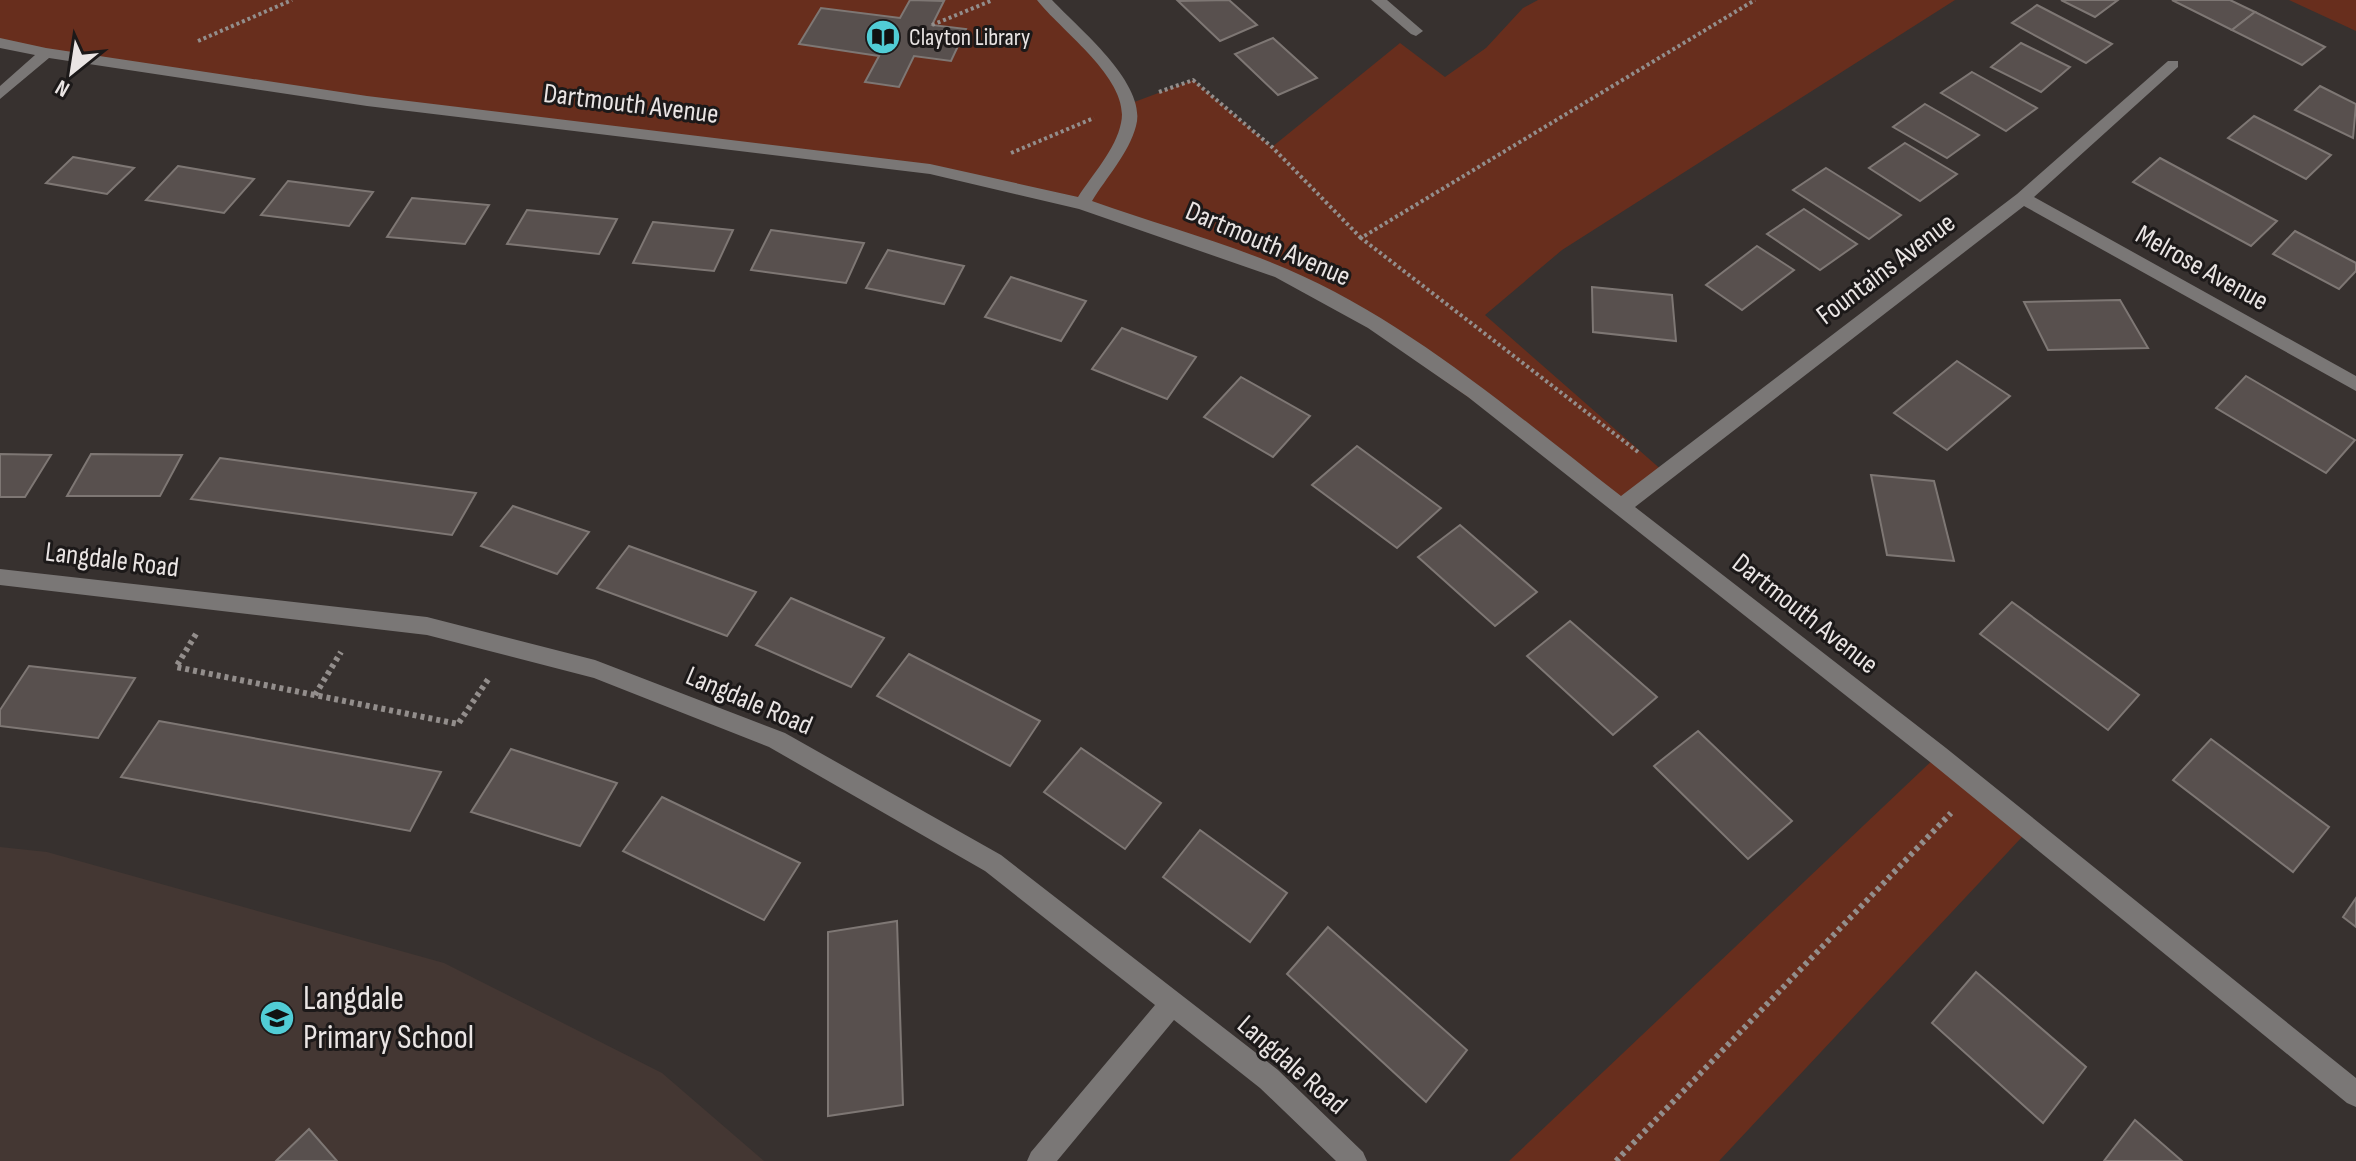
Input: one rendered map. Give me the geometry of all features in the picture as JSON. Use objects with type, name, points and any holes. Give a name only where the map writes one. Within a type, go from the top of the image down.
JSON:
[{"type":"street","points":[[1044,0],[1112,71],[1129,104],[1130,122],[1082,204]]},
{"type":"street","points":[[1378,0],[1416,31]]},
{"type":"street","name":"Dartmouth Avenue","points":[[0,43],[46,53],[367,101],[960,174],[1082,204],[1281,273],[1374,323],[1474,392],[1977,787],[2356,1094]]},
{"type":"street","points":[[0,94],[46,53]]},
{"type":"street","name":"Fountains Avenue","points":[[1623,506],[2023,198],[2173,64]]},
{"type":"street","name":"Melrose Avenue","points":[[2023,198],[2356,384]]},
{"type":"street","name":"Langdale Road","points":[[0,577],[427,626],[595,669],[777,740],[993,863],[1269,1079],[1354,1161]]},
{"type":"street","points":[[1040,1161],[1172,1003]]},
{"type":"path","points":[[145,68],[235,23],[292,0]]},
{"type":"path","points":[[932,25],[993,0]]},
{"type":"path","points":[[1361,238],[1755,0]]},
{"type":"path","points":[[960,174],[1193,80],[1272,147],[1361,238],[1664,472]]},
{"type":"path","points":[[215,602],[176,667],[458,724],[510,647]]},
{"type":"path","points":[[315,695],[360,619]]},
{"type":"path","points":[[1616,1161],[1977,787]]},
{"type":"shaded area","points":[[0,0],[1043,0],[1112,71],[1129,104],[1193,80],[1272,147],[1400,43],[1445,77],[1486,48],[1523,8],[1538,0],[1955,0],[1562,250],[1485,315],[1664,472],[1623,506],[1319,292],[1163,230],[960,174],[367,101],[0,43]]},
{"type":"shaded area","points":[[2289,0],[2356,0],[2356,31]]},
{"type":"shaded area","points":[[1938,755],[2022,837],[1719,1161],[1509,1161]]},
{"type":"shaded area","name":"Langdale Primary School","points":[[0,847],[47,852],[444,963],[662,1073],[764,1161],[0,1161]]},
{"type":"building","name":"Clayton Library","points":[[910,0],[944,1],[932,25],[966,29],[951,61],[914,56],[899,87],[865,82],[879,56],[799,44],[821,8],[900,18]]},
{"type":"building","points":[[1229,0],[1257,25],[1220,41],[1178,1]]},
{"type":"building","points":[[2061,0],[2118,0],[2095,17]]},
{"type":"building","points":[[2172,0],[2230,0],[2255,12],[2232,30]]},
{"type":"building","points":[[2037,5],[2112,44],[2086,63],[2012,23]]},
{"type":"building","points":[[2255,12],[2325,47],[2302,65],[2232,30]]},
{"type":"building","points":[[1273,38],[1317,78],[1278,95],[1235,54]]},
{"type":"building","points":[[2021,43],[2070,67],[2041,92],[1991,67]]},
{"type":"building","points":[[1972,72],[2037,108],[2006,131],[1941,93]]},
{"type":"building","points":[[2320,86],[2356,104],[2353,138],[2295,110]]},
{"type":"building","points":[[1925,104],[1979,135],[1947,158],[1893,127]]},
{"type":"building","points":[[2254,116],[2331,155],[2306,179],[2228,138]]},
{"type":"building","points":[[1905,143],[1957,174],[1920,201],[1869,168]]},
{"type":"building","points":[[73,157],[134,168],[107,194],[46,183]]},
{"type":"building","points":[[2160,158],[2277,221],[2251,246],[2133,182]]},
{"type":"building","points":[[178,166],[254,179],[224,213],[146,200]]},
{"type":"building","points":[[1826,168],[1901,215],[1869,239],[1793,190]]},
{"type":"building","points":[[288,181],[373,192],[349,226],[261,215]]},
{"type":"building","points":[[412,198],[489,205],[465,244],[387,237]]},
{"type":"building","points":[[1804,209],[1857,244],[1820,270],[1767,234]]},
{"type":"building","points":[[527,210],[617,219],[599,254],[507,244]]},
{"type":"building","points":[[653,222],[733,230],[714,271],[633,263]]},
{"type":"building","points":[[771,230],[864,243],[846,283],[751,270]]},
{"type":"building","points":[[2295,231],[2356,263],[2356,271],[2339,289],[2273,254]]},
{"type":"building","points":[[1757,246],[1794,270],[1742,310],[1706,285]]},
{"type":"building","points":[[888,250],[964,266],[944,304],[866,288]]},
{"type":"building","points":[[1011,277],[1086,301],[1061,341],[985,317]]},
{"type":"building","points":[[1592,287],[1672,295],[1676,341],[1593,332]]},
{"type":"building","points":[[2120,300],[2148,348],[2048,350],[2024,302]]},
{"type":"building","points":[[1122,328],[1196,357],[1167,399],[1092,369]]},
{"type":"building","points":[[1957,361],[2010,396],[1947,450],[1894,413]]},
{"type":"building","points":[[2246,376],[2355,440],[2326,473],[2216,408]]},
{"type":"building","points":[[1241,377],[1310,416],[1273,457],[1204,417]]},
{"type":"building","points":[[1357,446],[1441,508],[1397,548],[1312,485]]},
{"type":"building","points":[[0,454],[51,455],[25,497],[0,497]]},
{"type":"building","points":[[91,454],[182,455],[160,496],[67,496]]},
{"type":"building","points":[[220,458],[476,493],[452,535],[191,499]]},
{"type":"building","points":[[1871,475],[1934,481],[1954,561],[1887,555]]},
{"type":"building","points":[[513,506],[589,532],[557,574],[481,546]]},
{"type":"building","points":[[1460,525],[1537,592],[1495,626],[1418,557]]},
{"type":"building","points":[[629,546],[756,592],[727,636],[597,588]]},
{"type":"building","points":[[791,598],[884,638],[851,687],[756,645]]},
{"type":"building","points":[[2012,602],[2139,695],[2108,730],[1980,634]]},
{"type":"building","points":[[1570,621],[1657,697],[1613,735],[1527,656]]},
{"type":"building","points":[[909,654],[1040,721],[1010,766],[877,696]]},
{"type":"building","points":[[29,666],[135,678],[98,738],[0,726],[0,710]]},
{"type":"building","points":[[159,721],[441,772],[410,831],[121,777]]},
{"type":"building","points":[[1698,731],[1792,821],[1748,859],[1654,766]]},
{"type":"building","points":[[2211,739],[2329,827],[2293,872],[2173,780]]},
{"type":"building","points":[[1081,748],[1161,803],[1125,849],[1044,792]]},
{"type":"building","points":[[511,749],[617,783],[580,846],[471,812]]},
{"type":"building","points":[[662,797],[800,863],[764,920],[623,851]]},
{"type":"building","points":[[1200,830],[1287,893],[1250,942],[1163,877]]},
{"type":"building","points":[[2356,898],[2356,927],[2343,917]]},
{"type":"building","points":[[897,921],[903,1105],[828,1116],[828,932]]},
{"type":"building","points":[[1328,927],[1467,1050],[1426,1102],[1287,974]]},
{"type":"building","points":[[1976,972],[2086,1067],[2043,1123],[1932,1023]]},
{"type":"building","points":[[2135,1120],[2182,1161],[2104,1161]]},
{"type":"building","points":[[309,1129],[337,1161],[276,1161],[278,1159]]},
{"type":"place","name":"Clayton Library","points":[[883,37]]},
{"type":"place","name":"Langdale Primary School","points":[[277,1018]]}]
